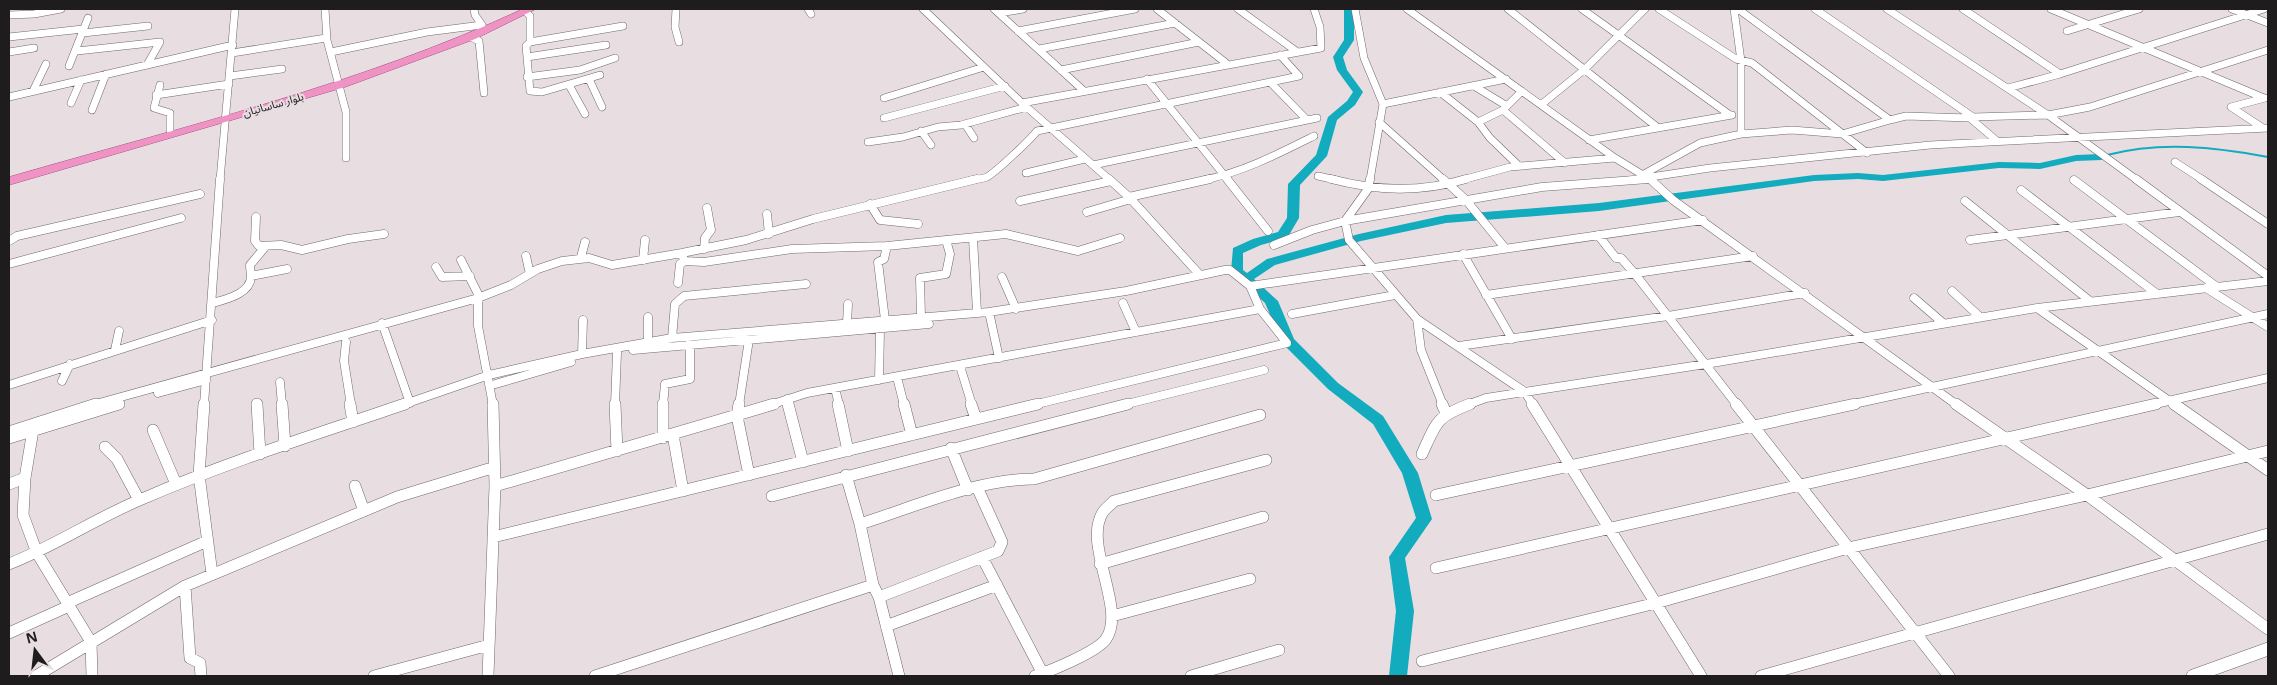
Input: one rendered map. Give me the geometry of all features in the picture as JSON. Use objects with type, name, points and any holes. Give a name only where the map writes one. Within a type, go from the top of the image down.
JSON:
[{"type":"highway","name":"بلوار ساسانیان","points":[[340,83],[436,46],[482,25],[524,10]]},
{"type":"highway","name":"بلوار ساسانیان","points":[[9,181],[340,83],[471,37],[524,10]]},
{"type":"highway","name":"بلوار ساسانیان","points":[[9,175],[224,116]]},
{"type":"street","points":[[9,14],[34,14],[62,9]]},
{"type":"street","points":[[212,574],[199,475],[212,320],[224,116],[236,9]]},
{"type":"street","points":[[325,9],[326,38],[347,111],[349,136],[346,158]]},
{"type":"street","points":[[331,52],[436,30],[482,25],[475,15],[474,9]]},
{"type":"street","points":[[676,9],[675,27],[679,42]]},
{"type":"street","points":[[923,9],[1025,105],[1130,198],[1200,275]]},
{"type":"street","points":[[996,11],[1023,9]]},
{"type":"street","points":[[1018,31],[1134,9]]},
{"type":"street","points":[[1157,9],[1226,63]]},
{"type":"street","points":[[1238,9],[1296,51]]},
{"type":"street","points":[[868,142],[903,137],[921,131],[964,124],[1025,105],[1084,91],[1226,63],[1321,48],[1320,27],[1314,9]]},
{"type":"street","points":[[1345,221],[1368,189],[1379,122],[1384,104],[1376,91],[1358,36],[1355,9]]},
{"type":"street","points":[[1407,9],[1542,104],[1589,140],[1651,179],[1670,197],[1805,293],[1930,386],[2087,495],[2268,629]]},
{"type":"street","points":[[1508,9],[1657,127]]},
{"type":"street","points":[[1582,9],[1730,115]]},
{"type":"street","points":[[1542,104],[1585,69],[1617,34],[1644,9]]},
{"type":"street","points":[[1658,9],[1741,62],[1752,63],[1867,153]]},
{"type":"street","points":[[1736,9],[1741,62],[1741,134]]},
{"type":"street","points":[[1736,9],[1890,120]]},
{"type":"street","points":[[1815,9],[1971,118],[1998,140]]},
{"type":"street","points":[[1887,9],[2048,116],[2268,276]]},
{"type":"street","points":[[1963,9],[2060,74]]},
{"type":"street","points":[[2056,9],[2200,72],[2266,97]]},
{"type":"street","points":[[2067,31],[2139,9]]},
{"type":"street","points":[[2232,9],[2268,23]]},
{"type":"street","points":[[2008,88],[2060,74],[2264,9]]},
{"type":"street","points":[[524,10],[530,16],[530,42]]},
{"type":"street","points":[[996,11],[1084,91]]},
{"type":"street","points":[[69,66],[77,51],[88,18]]},
{"type":"street","points":[[1038,50],[1175,23]]},
{"type":"street","points":[[9,37],[148,26]]},
{"type":"street","points":[[600,75],[570,85],[535,92],[530,90],[527,77],[526,46],[530,42],[623,26]]},
{"type":"street","points":[[471,37],[479,41],[484,93]]},
{"type":"street","points":[[232,53],[326,38]]},
{"type":"street","points":[[77,51],[160,42],[146,64]]},
{"type":"street","points":[[1061,70],[1199,42]]},
{"type":"street","points":[[9,97],[232,45]]},
{"type":"street","points":[[527,56],[606,45]]},
{"type":"street","points":[[9,52],[34,48]]},
{"type":"street","points":[[1644,174],[1700,144],[1741,134],[1792,130],[1842,134],[1906,116],[1971,118],[2048,116],[2090,107],[2268,50]]},
{"type":"street","points":[[9,438],[206,377],[477,302],[534,272],[562,261],[582,257],[612,265],[643,260],[684,257],[704,249],[769,234],[813,219],[987,177],[1017,150],[1026,146],[1036,130],[1299,76],[1280,54]]},
{"type":"street","points":[[527,77],[578,70],[599,65],[602,61],[614,58]]},
{"type":"street","points":[[33,91],[46,64]]},
{"type":"street","points":[[884,98],[911,92],[984,67]]},
{"type":"street","points":[[156,95],[282,68]]},
{"type":"street","points":[[92,110],[106,74]]},
{"type":"street","points":[[589,79],[602,107]]},
{"type":"street","points":[[1147,79],[1268,231]]},
{"type":"street","points":[[1384,104],[1506,79]]},
{"type":"street","points":[[71,103],[81,80]]},
{"type":"street","points":[[1270,82],[1307,120]]},
{"type":"street","points":[[160,85],[154,108],[170,113],[170,130]]},
{"type":"street","points":[[570,85],[585,114]]},
{"type":"street","points":[[884,118],[1005,86]]},
{"type":"street","points":[[1474,86],[1505,108],[1565,163]]},
{"type":"street","points":[[1478,122],[1505,108],[1522,91]]},
{"type":"street","points":[[1440,92],[1478,122],[1490,138],[1519,166]]},
{"type":"street","points":[[2266,97],[2231,107],[2266,128]]},
{"type":"street","points":[[1589,140],[1740,113]]},
{"type":"street","points":[[1093,165],[1317,118]]},
{"type":"street","points":[[1379,122],[1446,185],[1466,200],[1505,248]]},
{"type":"street","points":[[964,124],[974,138]]},
{"type":"street","points":[[1274,245],[1312,230],[1345,221],[1542,187],[1651,179],[1710,168],[1930,145],[1998,140],[2266,128]]},
{"type":"street","points":[[921,131],[931,145]]},
{"type":"street","points":[[1086,212],[1130,198],[1224,176],[1269,159],[1314,136]]},
{"type":"street","points":[[1318,176],[1368,189],[1407,191],[1446,185],[1481,173],[1519,166],[1593,162],[1615,158]]},
{"type":"street","points":[[1026,174],[1086,159]]},
{"type":"street","points":[[2175,162],[2268,224]]},
{"type":"street","points":[[2074,180],[2217,287]]},
{"type":"street","points":[[1020,201],[1111,181]]},
{"type":"street","points":[[2021,190],[2157,294]]},
{"type":"street","points":[[9,241],[17,236],[200,194]]},
{"type":"street","points":[[1965,201],[2090,301]]},
{"type":"street","points":[[870,204],[880,220],[918,224]]},
{"type":"street","points":[[704,249],[705,238],[711,230],[707,208]]},
{"type":"street","points":[[1970,240],[2179,212]]},
{"type":"street","points":[[767,214],[769,234]]},
{"type":"street","points":[[256,217],[255,241],[259,246],[281,245],[302,250],[348,239],[384,234]]},
{"type":"street","points":[[9,264],[181,218]]},
{"type":"street","points":[[1250,286],[1703,220]]},
{"type":"street","points":[[1345,221],[1351,242],[1416,319],[1525,392],[1701,676]]},
{"type":"street","points":[[684,257],[704,262],[792,249],[886,246],[1010,234],[1078,251],[1120,238]]},
{"type":"street","points":[[1598,236],[1616,258],[1621,258],[1635,274],[1949,676]]},
{"type":"street","points":[[973,238],[977,312]]},
{"type":"street","points":[[643,260],[645,240]]},
{"type":"street","points":[[921,317],[920,278],[946,274],[950,254],[946,240]]},
{"type":"street","points":[[582,257],[585,242]]},
{"type":"street","points":[[213,303],[239,292],[251,276],[250,265],[266,246]]},
{"type":"street","points":[[885,320],[878,262],[884,259],[886,246]]},
{"type":"street","points":[[1463,254],[1512,340]]},
{"type":"street","points":[[526,256],[529,270],[534,272]]},
{"type":"street","points":[[1486,295],[1753,256]]},
{"type":"street","points":[[678,283],[680,264],[684,257]]},
{"type":"street","points":[[462,260],[475,286],[478,326],[491,380],[495,486],[488,676]]},
{"type":"street","points":[[436,267],[442,277],[470,276]]},
{"type":"street","points":[[251,276],[287,269]]},
{"type":"street","points":[[491,380],[667,341],[690,343],[847,323],[1016,309],[1126,291],[1227,270],[1250,286],[1260,309],[1286,343],[493,537]]},
{"type":"street","points":[[1002,277],[1016,309]]},
{"type":"street","points":[[1422,454],[1436,422],[1446,412],[1486,398],[1706,364],[1862,336],[2037,308],[2268,281]]},
{"type":"street","points":[[667,341],[675,304],[684,296],[806,284]]},
{"type":"street","points":[[2206,288],[2268,327]]},
{"type":"street","points":[[1952,292],[1980,317]]},
{"type":"street","points":[[1459,346],[1512,340],[1805,293]]},
{"type":"street","points":[[1292,314],[1395,295]]},
{"type":"street","points":[[1914,298],[1943,323]]},
{"type":"street","points":[[1123,303],[1136,332]]},
{"type":"street","points":[[847,323],[848,304]]},
{"type":"street","points":[[2037,308],[2268,470]]},
{"type":"street","points":[[495,486],[737,416],[787,399],[835,388],[1260,309]]},
{"type":"street","points":[[989,312],[998,358]]},
{"type":"street","points":[[1436,495],[2268,314]]},
{"type":"street","points":[[648,316],[648,342]]},
{"type":"street","points":[[1416,319],[1421,350],[1446,412]]},
{"type":"street","points":[[9,385],[212,320]]},
{"type":"street","points":[[582,354],[583,320]]},
{"type":"street","points":[[9,564],[37,553],[139,500],[199,475],[410,403],[582,354],[648,342],[749,335],[880,330],[929,324]]},
{"type":"street","points":[[383,327],[410,403]]},
{"type":"street","points":[[879,380],[880,330]]},
{"type":"street","points":[[115,350],[119,331]]},
{"type":"street","points":[[749,335],[737,416],[749,475]]},
{"type":"street","points":[[346,342],[344,361],[353,422]]},
{"type":"street","points":[[683,491],[662,416],[665,384],[690,379],[690,343]]},
{"type":"street","points":[[616,353],[617,451]]},
{"type":"street","points":[[62,381],[70,364]]},
{"type":"street","points":[[960,366],[976,419]]},
{"type":"street","points":[[772,496],[951,448],[1264,370]]},
{"type":"street","points":[[9,432],[92,405],[206,377]]},
{"type":"street","points":[[898,377],[912,435]]},
{"type":"street","points":[[1436,568],[2268,378]]},
{"type":"street","points":[[280,382],[285,446]]},
{"type":"street","points":[[835,388],[848,451]]},
{"type":"street","points":[[787,399],[802,462]]},
{"type":"street","points":[[257,403],[260,454]]},
{"type":"street","points":[[860,524],[973,489],[1014,479],[1034,479],[1260,415]]},
{"type":"street","points":[[33,430],[25,478],[24,514],[37,553],[91,642],[92,676]]},
{"type":"street","points":[[153,430],[176,484]]},
{"type":"street","points":[[105,447],[116,459],[139,500]]},
{"type":"street","points":[[879,597],[998,551],[1002,542],[951,448]]},
{"type":"street","points":[[1422,661],[1656,603],[1848,548],[2087,495],[2268,451]]},
{"type":"street","points":[[982,557],[1039,675],[1088,651],[1105,640],[1112,616],[1100,564],[1099,539],[1102,513],[1107,505],[1114,500],[1266,460]]},
{"type":"street","points":[[36,676],[185,586],[428,486],[495,467]]},
{"type":"street","points":[[846,475],[860,524],[873,585],[879,597],[899,676]]},
{"type":"street","points":[[9,484],[25,478]]},
{"type":"street","points":[[355,486],[364,511]]},
{"type":"street","points":[[1100,564],[1263,517]]},
{"type":"street","points":[[1760,676],[2268,534]]},
{"type":"street","points":[[9,632],[207,541]]},
{"type":"street","points":[[1112,616],[1250,579]]},
{"type":"street","points":[[595,676],[873,585]]},
{"type":"street","points":[[886,626],[997,585]]},
{"type":"street","points":[[185,586],[190,658],[200,663],[201,676]]},
{"type":"street","points":[[374,676],[489,645]]},
{"type":"street","points":[[1191,676],[1279,650]]},
{"type":"street","points":[[2192,676],[2268,650]]},
{"type":"waterway","points":[[1246,279],[1237,271],[1237,251],[1257,242],[1283,235],[1293,218],[1294,184],[1321,156],[1332,119],[1351,103],[1358,92],[1342,70],[1338,57],[1349,40],[1349,9]]},
{"type":"waterway","points":[[2107,155],[2147,148],[2188,147],[2228,150],[2268,157]]},
{"type":"waterway","points":[[1246,279],[1271,262],[1359,238],[1446,219],[1599,207],[1814,178],[1858,176],[1883,178],[1999,165],[2040,166],[2076,158],[2101,157]]},
{"type":"waterway","points":[[1246,279],[1271,301],[1288,341],[1333,386],[1378,420],[1410,473],[1424,519],[1397,557],[1405,611],[1398,676]]}]
